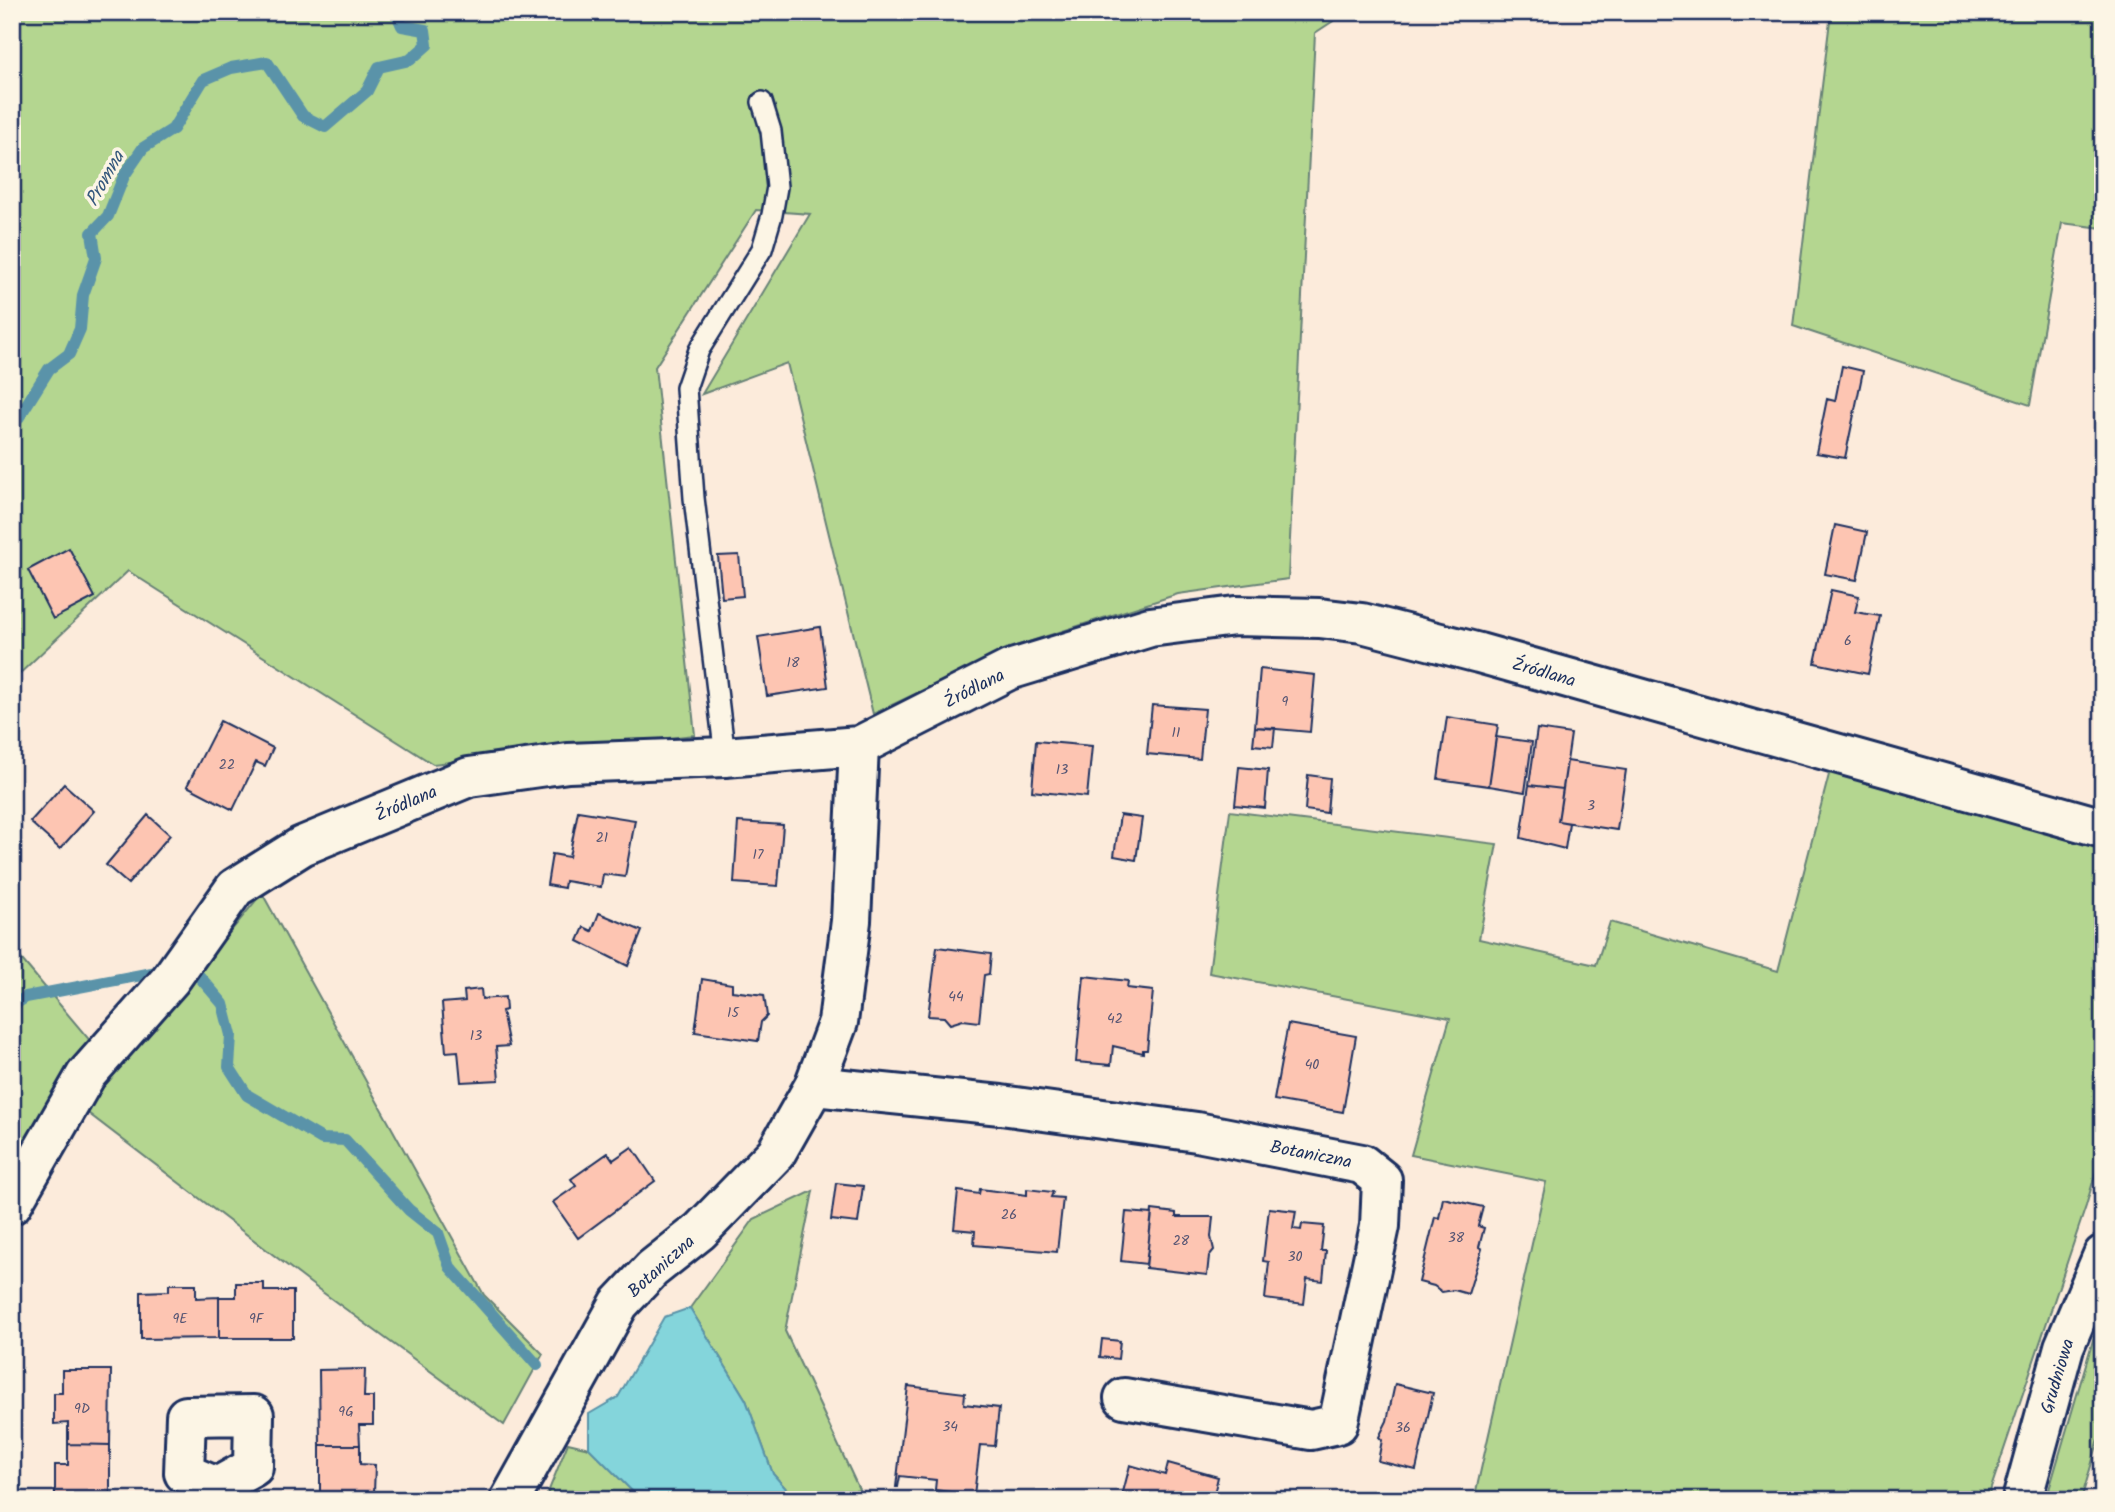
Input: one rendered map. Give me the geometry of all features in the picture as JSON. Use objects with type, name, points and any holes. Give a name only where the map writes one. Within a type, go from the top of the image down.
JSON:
[{"type":"street","name":"Źródlana","points":[[12,1204],[86,1074],[170,980],[235,888],[302,846],[469,777],[568,763],[725,757],[859,746],[1009,670],[1150,627],[1235,616],[1320,618],[1362,624],[1479,653],[2103,828]]},
{"type":"street","name":"Botaniczna","points":[[510,1500],[619,1304],[652,1269],[701,1231],[776,1153],[814,1086],[838,1022],[851,922],[859,746]]},
{"type":"street","name":"Botaniczna","points":[[814,1086],[1001,1105],[1197,1132],[1362,1164],[1382,1180],[1380,1226],[1338,1424],[1311,1430],[1124,1398]]},
{"type":"street","name":"Grudniowa","points":[[2022,1500],[2064,1347],[2103,1255]]},
{"type":"lane","points":[[725,757],[694,498],[686,388],[699,351],[762,249],[772,215],[777,187],[771,131],[762,102]]},
{"type":"green space","points":[[12,12],[1347,12],[1315,33],[1288,579],[1178,594],[1016,646],[873,714],[787,363],[702,394],[810,214],[756,210],[655,367],[695,735],[433,764],[128,571],[12,681]]},
{"type":"green space","points":[[1831,12],[2103,12],[2103,228],[2062,223],[2030,405],[1793,326]]},
{"type":"green space","points":[[1831,767],[2103,840],[2103,1147],[2086,1206],[1987,1500],[1474,1500],[1546,1182],[1411,1155],[1450,1018],[1209,973],[1230,811],[1497,844],[1479,939],[1596,965],[1610,922],[1778,971]]},
{"type":"green space","points":[[262,893],[484,1295],[543,1354],[504,1425],[314,1286],[84,1110]]},
{"type":"green space","points":[[12,948],[92,1043],[12,1161]]},
{"type":"green space","points":[[813,1191],[785,1331],[864,1500],[796,1500],[773,1474],[746,1400],[690,1308],[754,1219]]},
{"type":"green space","points":[[2103,1306],[2103,1425],[2081,1500],[2046,1500]]},
{"type":"green space","points":[[568,1443],[589,1448],[641,1500],[545,1500]]},
{"type":"water","points":[[690,1308],[746,1400],[773,1474],[796,1500],[641,1500],[589,1448],[589,1414],[618,1397],[664,1317]]},
{"type":"building","points":[[1842,366],[1863,371],[1845,458],[1816,453],[1827,399],[1835,401]]},
{"type":"building","points":[[1835,525],[1867,532],[1857,580],[1825,574]]},
{"type":"building","points":[[69,548],[95,597],[53,619],[28,570]]},
{"type":"building","points":[[739,555],[743,596],[722,598],[718,556]]},
{"type":"building","points":[[1831,590],[1859,596],[1855,612],[1880,616],[1868,674],[1815,663]]},
{"type":"building","points":[[820,627],[828,687],[767,696],[758,637]]},
{"type":"building","points":[[1260,669],[1315,675],[1310,732],[1255,727]]},
{"type":"building","points":[[1152,705],[1205,709],[1200,759],[1147,754]]},
{"type":"building","points":[[1447,717],[1498,725],[1489,786],[1438,779]]},
{"type":"building","points":[[220,721],[273,748],[265,766],[256,762],[233,810],[187,786]]},
{"type":"building","points":[[1255,727],[1275,728],[1273,747],[1253,745]]},
{"type":"building","points":[[1537,729],[1571,734],[1563,789],[1529,785]]},
{"type":"building","points":[[1496,737],[1532,742],[1525,792],[1489,786]]},
{"type":"building","points":[[1036,741],[1092,746],[1087,797],[1032,791]]},
{"type":"building","points":[[1567,761],[1626,770],[1617,830],[1558,821]]},
{"type":"building","points":[[1239,767],[1268,770],[1265,808],[1235,805]]},
{"type":"building","points":[[1308,775],[1330,778],[1327,813],[1305,810]]},
{"type":"building","points":[[64,784],[94,811],[60,849],[30,822]]},
{"type":"building","points":[[1529,785],[1563,789],[1558,821],[1569,823],[1565,849],[1521,838]]},
{"type":"building","points":[[578,811],[635,820],[625,877],[603,874],[601,887],[565,881],[564,888],[547,885],[552,854],[569,857]]},
{"type":"building","points":[[148,815],[170,835],[128,884],[106,865]]},
{"type":"building","points":[[1120,815],[1142,818],[1136,860],[1114,856]]},
{"type":"building","points":[[738,822],[783,825],[778,886],[734,883]]},
{"type":"building","points":[[599,913],[642,931],[628,966],[578,941],[584,927],[592,931]]},
{"type":"building","points":[[937,947],[991,954],[989,974],[984,975],[979,1022],[963,1020],[950,1024],[944,1017],[928,1016]]},
{"type":"building","points":[[1084,976],[1128,981],[1127,988],[1153,991],[1147,1050],[1143,1050],[1143,1053],[1113,1046],[1111,1065],[1076,1062]]},
{"type":"building","points":[[702,979],[732,984],[732,991],[764,995],[767,1016],[761,1022],[758,1041],[695,1032]]},
{"type":"building","points":[[481,989],[482,999],[505,997],[506,1010],[502,1011],[509,1046],[496,1047],[499,1080],[461,1082],[458,1051],[446,1052],[442,1003],[465,1001],[464,991]]},
{"type":"building","points":[[1288,1024],[1356,1036],[1343,1112],[1274,1100]]},
{"type":"building","points":[[632,1147],[655,1181],[578,1238],[553,1202],[576,1186],[571,1179],[608,1153],[613,1160]]},
{"type":"building","points":[[836,1183],[863,1186],[858,1223],[831,1220]]},
{"type":"building","points":[[980,1189],[1027,1195],[1027,1189],[1053,1192],[1051,1197],[1063,1198],[1057,1252],[974,1245],[975,1231],[954,1229],[958,1191],[979,1194]]},
{"type":"building","points":[[1443,1198],[1483,1207],[1478,1226],[1484,1228],[1479,1247],[1482,1249],[1468,1294],[1454,1290],[1442,1292],[1434,1286],[1419,1282],[1435,1217],[1439,1218]]},
{"type":"building","points":[[1269,1208],[1296,1211],[1293,1229],[1301,1230],[1302,1224],[1324,1226],[1321,1251],[1326,1251],[1323,1281],[1307,1279],[1304,1304],[1265,1299],[1269,1262],[1263,1261]]},
{"type":"building","points":[[1152,1210],[1176,1213],[1176,1217],[1213,1217],[1211,1237],[1214,1250],[1209,1256],[1207,1275],[1146,1268]]},
{"type":"building","points":[[1126,1212],[1152,1214],[1146,1264],[1121,1261]]},
{"type":"building","points":[[236,1283],[264,1283],[264,1291],[293,1291],[293,1338],[219,1338],[219,1297],[236,1297]]},
{"type":"building","points":[[169,1284],[196,1284],[196,1298],[219,1297],[219,1338],[141,1339],[141,1292],[169,1291]]},
{"type":"building","points":[[1102,1339],[1120,1341],[1118,1359],[1100,1357]]},
{"type":"building","points":[[365,1369],[364,1397],[373,1397],[373,1425],[359,1425],[360,1445],[320,1445],[319,1370]]},
{"type":"building","points":[[62,1370],[111,1370],[110,1445],[68,1444],[68,1423],[54,1424],[54,1393],[62,1393]]},
{"type":"building","points":[[1395,1384],[1433,1393],[1416,1470],[1378,1461],[1382,1440],[1379,1437],[1387,1421]]},
{"type":"building","points":[[908,1386],[965,1393],[964,1404],[999,1408],[995,1446],[980,1445],[974,1495],[935,1490],[936,1480],[900,1476],[896,1487]]},
{"type":"building","points":[[68,1444],[110,1445],[110,1500],[63,1500],[63,1496],[55,1495],[55,1465],[68,1465]]},
{"type":"building","points":[[320,1445],[360,1445],[360,1464],[375,1465],[374,1493],[365,1494],[366,1500],[320,1500]]},
{"type":"building","points":[[1168,1463],[1218,1477],[1214,1494],[1220,1496],[1219,1500],[1121,1500],[1130,1465],[1165,1475]]},
{"type":"waterway","name":"Promna","points":[[12,428],[49,369],[69,354],[80,329],[83,295],[96,258],[92,233],[108,216],[124,176],[143,148],[173,129],[203,80],[231,68],[267,62],[303,116],[325,127],[367,91],[379,67],[410,60],[427,45],[425,30],[402,26],[396,12]]},
{"type":"waterway","points":[[12,1006],[26,997],[157,972]]},
{"type":"waterway","points":[[199,976],[223,1004],[231,1035],[229,1067],[247,1095],[322,1139],[345,1140],[409,1210],[438,1233],[450,1267],[537,1365]]}]
